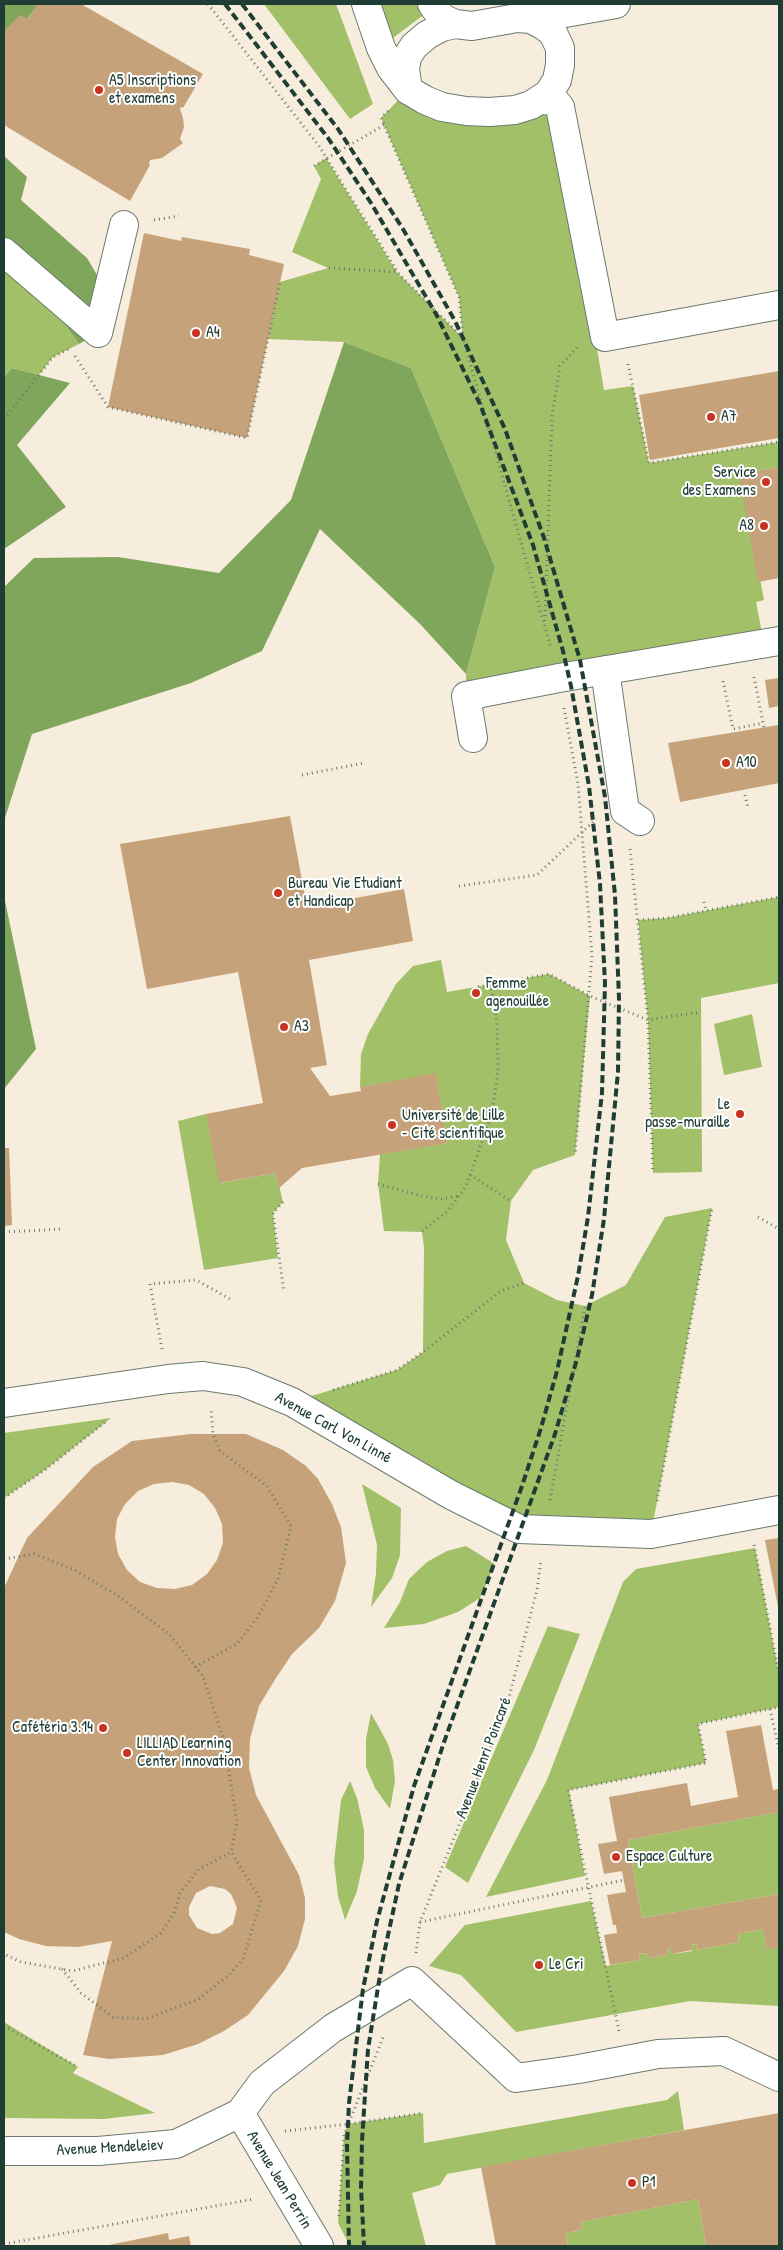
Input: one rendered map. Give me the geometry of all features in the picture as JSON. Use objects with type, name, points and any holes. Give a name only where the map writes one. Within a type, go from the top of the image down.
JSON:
[{"type":"street","points":[[366,4],[384,54],[391,68],[408,90],[442,108],[466,111],[515,110],[541,100],[548,94],[557,80],[560,65],[560,48],[553,33],[531,19]]},
{"type":"street","points":[[432,4],[442,18],[454,24],[472,26],[517,18],[531,19],[616,4]]},
{"type":"street","points":[[408,90],[405,69],[407,57],[414,46],[427,35],[442,27],[454,24]]},
{"type":"street","points":[[541,100],[555,101],[560,107],[605,337],[779,305]]},
{"type":"street","points":[[4,252],[98,333],[124,225]]},
{"type":"street","points":[[473,738],[466,696],[605,670],[779,641]]},
{"type":"street","points":[[605,670],[629,808]]},
{"type":"street","name":"Avenue Carl Von Linné","points":[[4,1403],[168,1379],[203,1376],[244,1382],[292,1402],[451,1495],[519,1529],[651,1534],[779,1510]]},
{"type":"street","points":[[246,2124],[262,2083],[333,2028],[412,1981],[516,2078],[579,2069],[658,2054],[724,2050],[779,2076]]},
{"type":"street","name":"Avenue Mendeleiev","points":[[4,2151],[98,2151],[176,2144],[246,2124]]},
{"type":"street","name":"Avenue Jean Perrin","points":[[246,2124],[319,2246]]},
{"type":"path","points":[[208,4],[326,158],[397,272]]},
{"type":"path","points":[[408,90],[381,118],[459,297],[463,338]]},
{"type":"path","points":[[314,166],[384,125]]},
{"type":"path","points":[[4,419],[53,357],[70,348],[108,407],[247,438],[280,282]]},
{"type":"path","points":[[545,624],[552,417],[560,366],[579,345],[605,337]]},
{"type":"path","points":[[635,393],[649,463],[779,442]]},
{"type":"path","points":[[748,646],[764,728]]},
{"type":"path","points":[[717,651],[734,729],[763,723]]},
{"type":"path","points":[[302,775],[364,763]]},
{"type":"path","points":[[745,795],[748,808]]},
{"type":"path","points":[[459,886],[537,875],[582,834],[629,808],[648,1020],[653,1173]]},
{"type":"path","points":[[638,920],[667,918],[779,897]]},
{"type":"path","points":[[704,902],[706,910]]},
{"type":"path","points":[[478,987],[549,974],[590,996],[648,1020],[702,1012]]},
{"type":"path","points":[[422,1231],[448,1211],[466,1186],[492,1114],[498,1071],[497,1023],[491,984]]},
{"type":"path","points":[[470,1175],[511,1201]]},
{"type":"path","points":[[378,1184],[422,1196],[442,1199],[459,1196]]},
{"type":"path","points":[[283,1202],[273,1213],[284,1292]]},
{"type":"path","points":[[651,1534],[712,1208]]},
{"type":"path","points":[[758,1217],[779,1229]]},
{"type":"path","points":[[4,1232],[62,1229]]},
{"type":"path","points":[[168,1379],[150,1284],[196,1280],[232,1300]]},
{"type":"path","points":[[292,1402],[397,1370],[501,1291],[524,1283]]},
{"type":"path","name":"Avenue Henri Poincaré","points":[[412,1981],[420,1922],[506,1708],[537,1590],[544,1531],[585,1306]]},
{"type":"path","points":[[195,1667],[237,1644],[258,1617],[278,1579],[291,1526],[267,1486],[220,1451],[213,1434],[210,1403]]},
{"type":"path","points":[[4,1498],[45,1470],[110,1418]]},
{"type":"path","points":[[753,1540],[779,1674]]},
{"type":"path","points":[[4,1559],[34,1554],[75,1570],[115,1594],[169,1634],[203,1676],[224,1741],[237,1822],[231,1852],[261,1900],[243,1959],[222,1980],[197,2000],[145,2019],[113,2017],[81,1993],[62,1969]]},
{"type":"path","points":[[618,2028],[615,2004],[568,1790],[706,1763],[698,1724],[779,1707]]},
{"type":"path","points":[[770,1709],[779,1750]]},
{"type":"path","points":[[4,1954],[21,1962],[73,1970],[124,1958],[161,1933],[174,1913],[180,1893],[199,1870],[231,1852]]},
{"type":"path","points":[[420,1922],[624,1880]]},
{"type":"path","points":[[4,2026],[78,2067]]},
{"type":"path","points":[[338,2223],[344,2135],[388,2028]]},
{"type":"path","points":[[246,2124],[348,2124],[423,2113]]},
{"type":"path","points":[[4,2244],[240,2200],[288,2194]]},
{"type":"green space","points":[[4,4],[38,4],[4,52]]},
{"type":"green space","points":[[264,4],[336,4],[373,104],[350,119]]},
{"type":"green space","points":[[380,4],[417,4],[422,16],[393,38]]},
{"type":"green space","points":[[408,90],[425,100],[555,101],[604,390],[633,386],[649,463],[779,442],[779,467],[740,474],[764,600],[756,602],[762,633],[466,696],[466,674],[495,567],[411,368],[344,342],[268,339],[280,282],[328,268],[292,252],[321,179],[314,166],[326,158],[397,272],[463,338],[459,297],[381,118]]},
{"type":"green space","points":[[4,156],[27,177],[21,200],[87,258],[111,299],[98,333],[79,344],[34,282],[4,258]]},
{"type":"green space","points":[[4,258],[34,282],[79,344],[53,357],[39,375],[12,368],[4,377]]},
{"type":"green space","points":[[344,342],[411,368],[495,567],[466,674],[420,624],[320,529],[262,651],[191,683],[32,734],[4,821],[4,587],[34,558],[118,557],[219,573],[291,500]]},
{"type":"green space","points":[[12,368],[70,383],[17,445],[66,507],[4,549],[4,377]]},
{"type":"green space","points":[[4,896],[36,1049],[4,1089]]},
{"type":"green space","points":[[779,897],[779,983],[701,998],[702,1172],[653,1173],[648,1020],[638,920],[667,918]]},
{"type":"green space","points":[[441,960],[447,992],[549,974],[590,996],[575,1155],[533,1170],[511,1201],[506,1240],[524,1283],[557,1300],[585,1306],[626,1285],[665,1217],[712,1208],[651,1534],[544,1531],[292,1402],[397,1370],[423,1352],[424,1247],[422,1232],[384,1231],[378,1184],[380,1154],[447,1143],[436,1074],[360,1087],[361,1054],[368,1034],[396,984],[413,966]]},
{"type":"green space","points":[[752,1014],[762,1067],[724,1075],[714,1024]]},
{"type":"green space","points":[[206,1114],[220,1183],[276,1173],[283,1202],[273,1213],[278,1258],[204,1270],[178,1121]]},
{"type":"green space","points":[[111,1418],[45,1470],[4,1498],[4,1433]]},
{"type":"green space","points":[[362,1484],[401,1508],[400,1555],[392,1578],[371,1607],[376,1574],[377,1545]]},
{"type":"green space","points":[[466,1546],[495,1564],[480,1598],[458,1612],[424,1624],[384,1628],[400,1602],[409,1579],[427,1562],[447,1551]]},
{"type":"green space","points":[[755,1548],[779,1674],[779,1707],[698,1724],[706,1763],[569,1790],[585,1876],[486,1897],[547,1780],[623,1582],[636,1569]]},
{"type":"green space","points":[[548,1626],[580,1634],[534,1750],[468,1883],[445,1867]]},
{"type":"green space","points":[[371,1713],[388,1744],[393,1760],[395,1781],[390,1809],[375,1788],[366,1767],[366,1739]]},
{"type":"green space","points":[[350,1781],[357,1798],[364,1830],[364,1859],[357,1891],[345,1920],[338,1896],[334,1862],[341,1800]]},
{"type":"green space","points":[[779,1812],[779,1894],[642,1918],[628,1840]]},
{"type":"green space","points":[[591,1901],[606,1966],[640,1960],[639,1954],[647,1953],[648,1958],[668,1955],[667,1949],[671,1948],[673,1954],[692,1951],[691,1945],[696,1944],[697,1950],[739,1942],[738,1934],[763,1929],[767,1949],[779,1947],[779,2006],[690,2001],[516,2032],[461,1975],[429,1966],[465,1925]]},
{"type":"green space","points":[[4,2022],[78,2067],[73,2073],[155,2113],[104,2119],[4,2118]]},
{"type":"green space","points":[[678,2091],[684,2130],[447,2174],[440,2185],[412,2193],[426,2246],[350,2246],[338,2223],[344,2135],[348,2124],[423,2113],[424,2143],[667,2100]]},
{"type":"green space","points":[[698,2199],[706,2246],[568,2246],[566,2233],[582,2230],[581,2222]]},
{"type":"building","name":"A5 Inscriptions et examens","points":[[37,4],[81,4],[203,74],[183,108],[181,107],[180,109],[184,127],[180,139],[183,143],[162,158],[150,160],[150,165],[130,201],[4,125],[4,31],[20,15],[28,19]]},
{"type":"building","name":"A4","points":[[144,233],[181,241],[182,237],[250,249],[249,255],[284,264],[247,438],[108,407]]},
{"type":"building","name":"A7","points":[[779,371],[779,438],[650,460],[639,395]]},
{"type":"building","name":"A8","points":[[779,467],[779,578],[758,582],[739,474]]},
{"type":"building","name":"A10","points":[[779,678],[779,706],[769,708],[765,680]]},
{"type":"building","name":"A10","points":[[779,725],[779,783],[680,802],[668,743]]},
{"type":"building","name":"A3","points":[[290,816],[307,907],[404,889],[413,941],[309,960],[327,1065],[310,1068],[330,1096],[361,1091],[360,1087],[436,1073],[447,1143],[302,1168],[279,1188],[276,1173],[219,1183],[206,1114],[263,1103],[238,972],[147,989],[120,844]]},
{"type":"building","points":[[4,1148],[9,1148],[12,1225],[4,1226]]},
{"type":"building","name":"LILLIAD Learning Center Innovation","points":[[191,1434],[246,1434],[283,1450],[306,1466],[318,1479],[332,1504],[341,1527],[346,1563],[335,1601],[319,1628],[292,1654],[276,1678],[259,1706],[250,1739],[249,1768],[256,1795],[299,1875],[305,1898],[305,1919],[298,1946],[284,1971],[248,2015],[224,2031],[198,2044],[163,2055],[109,2059],[83,2055],[112,1941],[78,1947],[46,1946],[19,1939],[4,1932],[4,1588],[27,1538],[93,1467],[132,1441]],"holes":[[[172,1482],[189,1485],[204,1494],[215,1508],[222,1524],[223,1543],[217,1560],[207,1574],[192,1585],[175,1589],[157,1588],[140,1582],[127,1570],[118,1554],[115,1537],[117,1519],[125,1504],[138,1491],[154,1484]],[[210,1886],[225,1889],[231,1894],[237,1908],[233,1924],[220,1933],[212,1934],[197,1928],[189,1915],[189,1907],[196,1893]]]},
{"type":"building","points":[[779,1538],[779,1606],[778,1607],[765,1540]]},
{"type":"building","name":"Espace Culture","points":[[761,1725],[773,1790],[779,1789],[779,1812],[628,1840],[642,1918],[779,1894],[779,1947],[767,1950],[763,1929],[738,1934],[739,1942],[697,1950],[696,1944],[691,1945],[692,1950],[672,1954],[671,1948],[667,1949],[668,1955],[648,1958],[647,1953],[639,1954],[640,1960],[610,1965],[604,1935],[617,1933],[616,1925],[613,1925],[607,1895],[626,1892],[622,1871],[604,1874],[598,1844],[617,1841],[609,1797],[687,1783],[691,1806],[738,1797],[726,1731]]},
{"type":"building","name":"P1","points":[[779,2113],[779,2246],[706,2246],[698,2199],[581,2222],[582,2230],[566,2233],[568,2246],[496,2246],[481,2167]]},
{"type":"building","points":[[168,2233],[169,2240],[189,2236],[191,2246],[104,2246]]},
{"type":"railway","points":[[225,4],[328,138],[371,203],[436,314],[480,404],[533,545],[563,651],[589,786],[600,884],[605,983],[602,1093],[588,1217],[578,1276],[557,1371],[541,1428],[414,1786],[377,1921],[363,1989],[349,2103],[347,2145],[349,2246]]},
{"type":"railway","points":[[242,4],[338,129],[403,229],[455,321],[505,429],[544,538],[580,660],[605,797],[615,895],[619,999],[618,1072],[604,1219],[592,1295],[577,1359],[555,1434],[443,1745],[399,1884],[382,1963],[368,2049],[361,2187],[364,2246]]},
{"type":"place","name":"A5 Inscriptions et examens","points":[[99,90]]},
{"type":"place","name":"A4","points":[[196,333]]},
{"type":"place","name":"A7","points":[[711,417]]},
{"type":"place","name":"Service des Examens","points":[[766,482]]},
{"type":"place","name":"A8","points":[[764,526]]},
{"type":"place","name":"A10","points":[[726,763]]},
{"type":"place","name":"Bureau Vie Etudiant et Handicap","points":[[278,893]]},
{"type":"place","name":"Femme agenouillée","points":[[476,993]]},
{"type":"place","name":"A3","points":[[284,1027]]},
{"type":"place","name":"Le passe-muraille","points":[[740,1114]]},
{"type":"place","name":"Université de Lille ‐ Cité scientifique","points":[[392,1125]]},
{"type":"place","name":"Cafétéria 3.14","points":[[103,1728]]},
{"type":"place","name":"LILLIAD Learning Center Innovation","points":[[127,1753]]},
{"type":"place","name":"Espace Culture","points":[[616,1857]]},
{"type":"place","name":"Le Cri","points":[[539,1965]]},
{"type":"place","name":"P1","points":[[632,2183]]}]
